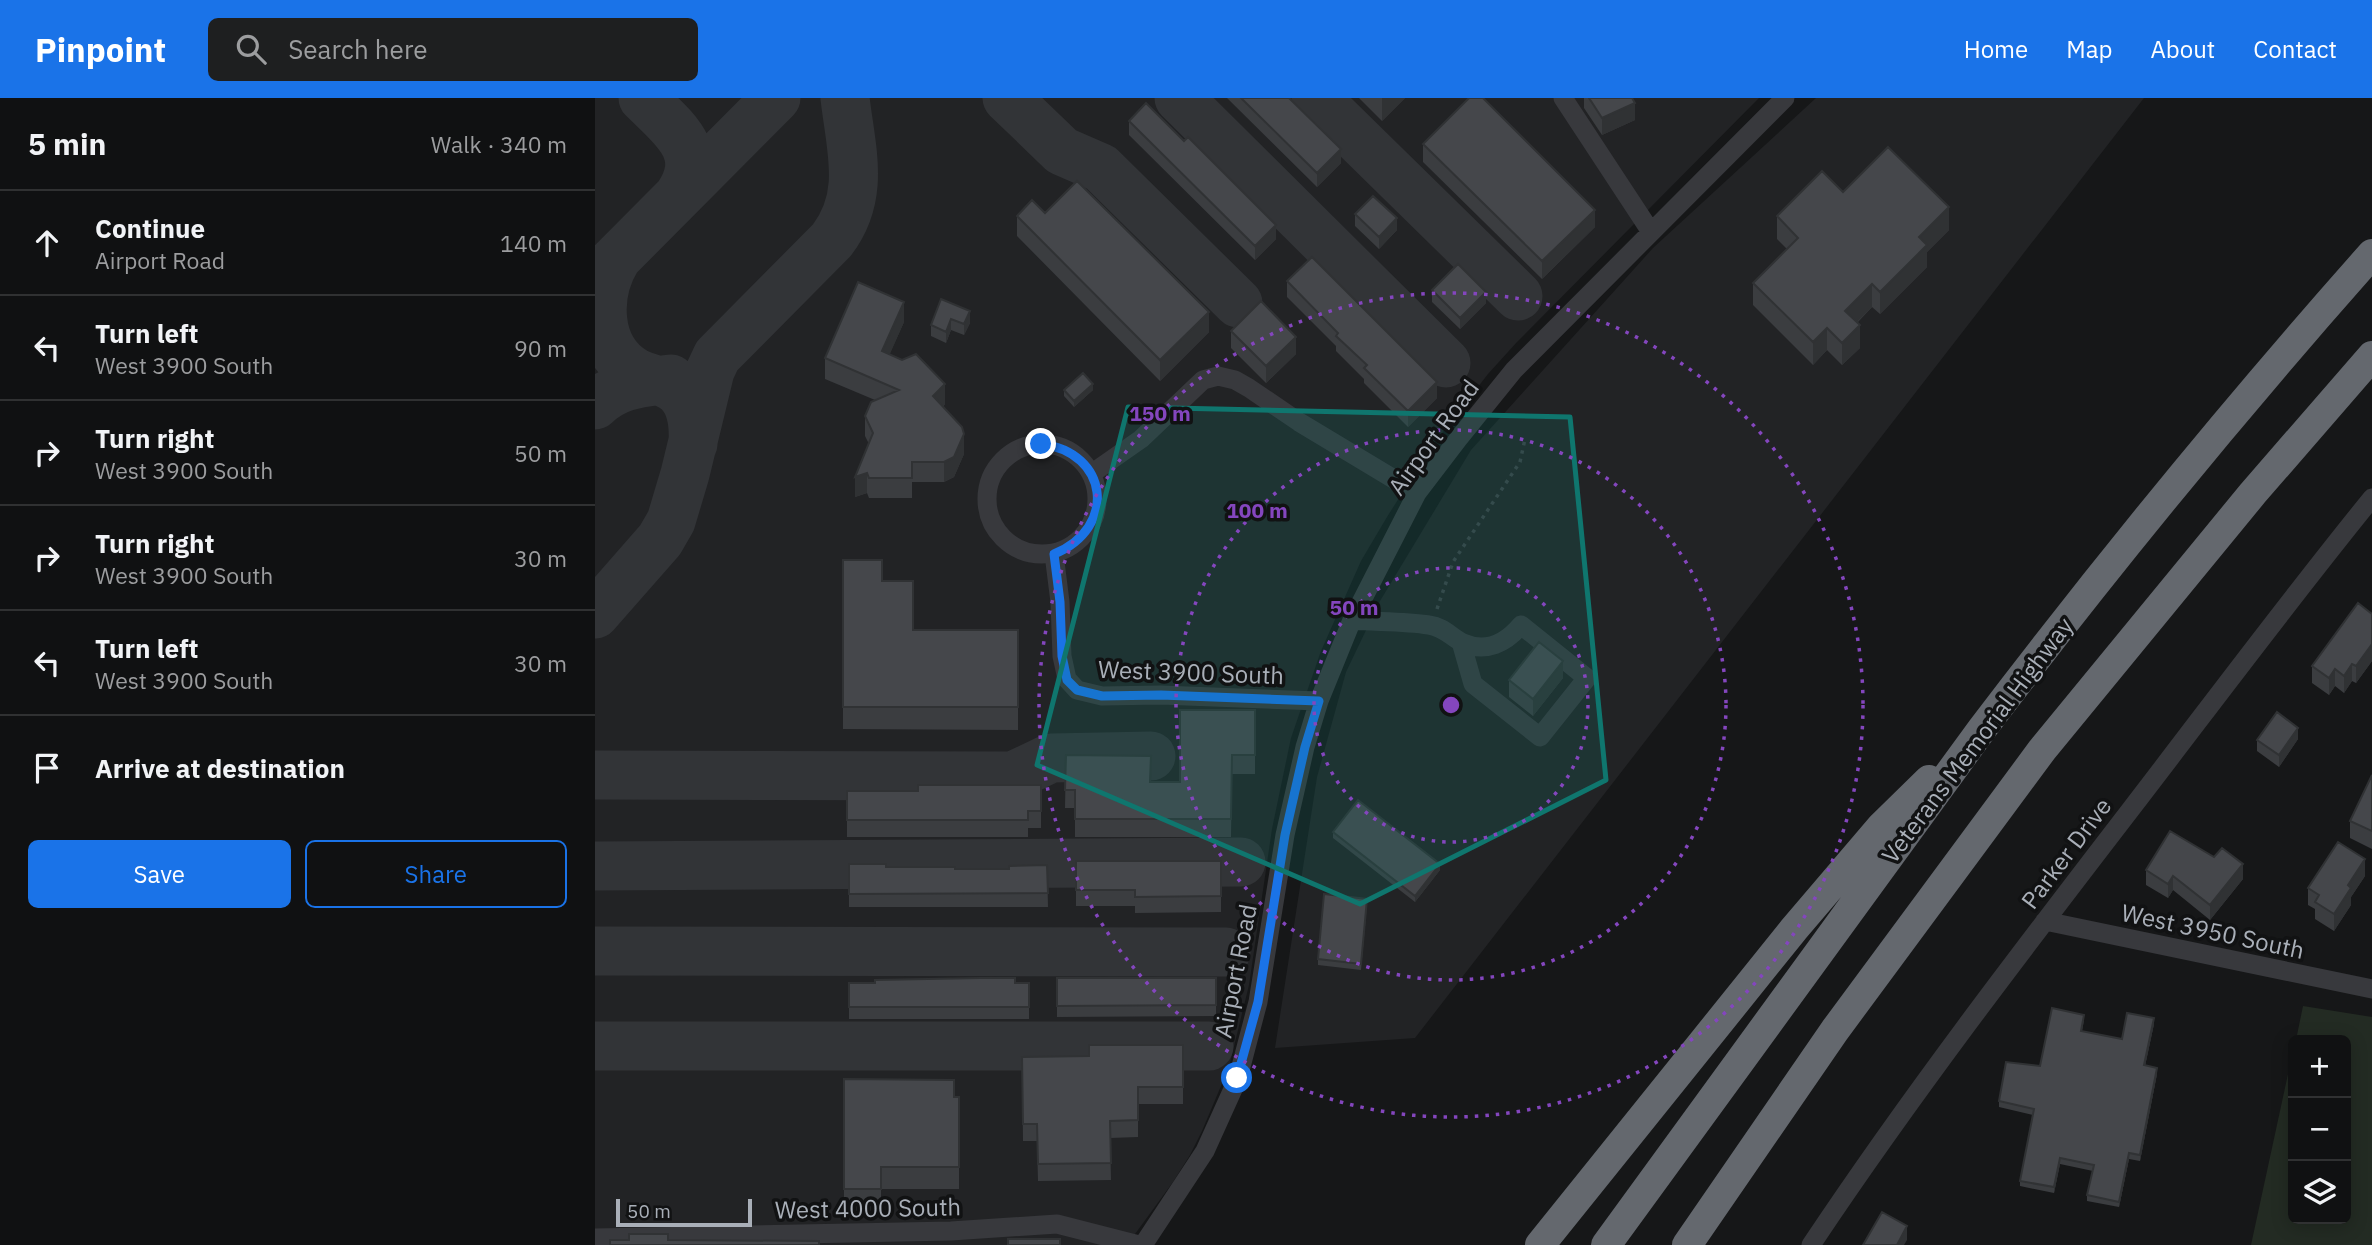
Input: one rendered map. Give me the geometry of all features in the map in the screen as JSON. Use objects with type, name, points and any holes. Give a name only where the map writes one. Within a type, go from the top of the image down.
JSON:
[{"type":"highway","name":"Veterans Memorial Highway","points":[[1606,1245],[1982,729],[2106,570],[2372,254]]},
{"type":"highway","points":[[1687,1245],[1835,1030],[2042,750],[2253,492],[2372,356]]},
{"type":"highway","points":[[1540,1245],[1710,1031],[1881,827],[1982,729]]},
{"type":"street","points":[[1563,98],[1651,232]]},
{"type":"street","name":"Airport Road","points":[[1141,1245],[1205,1151],[1237,1078],[1258,1002],[1285,835],[1305,747],[1319,701],[1352,620],[1417,493],[1514,370],[1785,98]]},
{"type":"street","points":[[1091,474],[1141,439],[1203,380],[1218,376],[1235,380],[1249,388],[1299,422],[1417,493]]},
{"type":"street","points":[[1024,446],[1056,446],[1082,461],[1091,474],[1097,490],[1097,507],[1092,523],[1076,542],[1054,554],[1039,555],[1008,544],[996,531],[988,514],[986,497],[989,481],[997,466],[1009,454],[1024,446]]},
{"type":"street","name":"Parker Drive","points":[[1811,1245],[1872,1154],[2045,921],[2372,498]]},
{"type":"street","name":"West 3900 South","points":[[1054,554],[1060,602],[1062,656],[1067,680],[1077,690],[1102,696],[1161,695],[1319,701]]},
{"type":"street","points":[[1352,620],[1431,625],[1446,630],[1461,642],[1482,648],[1508,640],[1521,625],[1587,678],[1540,737],[1472,684],[1461,642]]},
{"type":"street","name":"West 3950 South","points":[[2045,921],[2372,989]]},
{"type":"street","name":"West 4000 South","points":[[595,1238],[951,1231],[1057,1224],[1141,1245]]},
{"type":"path","points":[[1431,625],[1453,562],[1520,462],[1525,439]]},
{"type":"highlighted area","points":[[1128,407],[1570,417],[1606,780],[1360,904],[1037,765]]},
{"type":"shaded area","points":[[595,98],[1759,98],[1488,374],[1432,446],[1361,561],[1321,651],[1291,738],[1272,829],[1249,985],[1229,1067],[1190,1155],[1127,1245],[595,1245]]},
{"type":"shaded area","points":[[1816,98],[2144,98],[1415,1038],[1275,1048],[1317,777],[1346,672],[1380,601],[1471,450],[1653,248]]},
{"type":"shaded area","points":[[2303,1006],[2372,1017],[2372,1245],[2251,1245],[2288,1074],[2288,1224],[2351,1224],[2351,1035],[2297,1035]]},
{"type":"building","points":[[1241,98],[1289,98],[1341,149],[1317,173]]},
{"type":"building","points":[[1469,98],[1483,98],[1595,210],[1542,261],[1423,144]]},
{"type":"building","points":[[1589,98],[1632,98],[1635,103],[1602,118]]},
{"type":"building","points":[[1146,103],[1184,141],[1188,137],[1276,225],[1255,246],[1129,121]]},
{"type":"building","points":[[1888,147],[1949,207],[1919,237],[1927,245],[1880,292],[1872,284],[1845,311],[1860,325],[1842,343],[1827,328],[1813,342],[1753,283],[1798,238],[1777,216],[1822,171],[1843,192]]},
{"type":"building","points":[[1077,181],[1209,312],[1160,360],[1017,216],[1032,200],[1045,213]]},
{"type":"building","points":[[1373,196],[1397,218],[1379,237],[1355,214]]},
{"type":"building","points":[[1312,257],[1437,382],[1408,411],[1364,368],[1367,365],[1336,336],[1338,333],[1287,281]]},
{"type":"building","points":[[1458,264],[1486,292],[1460,318],[1432,290]]},
{"type":"building","points":[[858,282],[904,302],[882,351],[902,360],[916,354],[945,384],[933,396],[962,427],[964,434],[954,457],[944,462],[912,462],[912,478],[869,478],[867,473],[855,477],[873,433],[865,416],[871,402],[899,390],[825,358]]},
{"type":"building","points":[[941,299],[970,311],[964,324],[951,319],[946,332],[931,325]]},
{"type":"building","points":[[1261,301],[1296,337],[1266,366],[1231,331]]},
{"type":"building","points":[[1083,373],[1093,384],[1074,401],[1064,390]]},
{"type":"building","points":[[843,560],[882,560],[882,581],[913,581],[913,630],[1018,630],[1018,707],[843,707]]},
{"type":"building","points":[[2358,603],[2372,614],[2372,644],[2356,666],[2352,664],[2344,676],[2335,669],[2329,678],[2312,666]]},
{"type":"building","points":[[1539,642],[1563,661],[1533,699],[1509,680]]},
{"type":"building","points":[[1180,710],[1255,710],[1255,755],[1232,755],[1231,819],[1075,819],[1075,790],[1065,790],[1066,755],[1151,756],[1150,782],[1180,782]]},
{"type":"building","points":[[2277,712],[2298,728],[2279,755],[2257,740]]},
{"type":"building","points":[[2372,775],[2372,831],[2350,821]]},
{"type":"building","points":[[918,785],[1041,785],[1041,811],[1028,811],[1028,820],[847,820],[847,791],[918,791]]},
{"type":"building","points":[[1358,800],[1440,864],[1415,896],[1333,832]]},
{"type":"building","points":[[2170,831],[2214,857],[2222,848],[2243,864],[2210,905],[2173,876],[2168,884],[2146,870]]},
{"type":"building","points":[[2338,842],[2365,859],[2334,914],[2315,902],[2319,895],[2308,888]]},
{"type":"building","points":[[1076,861],[1221,861],[1221,896],[1135,897],[1135,890],[1076,890]]},
{"type":"building","points":[[849,864],[955,869],[1009,869],[1009,866],[1047,865],[1048,893],[849,894]]},
{"type":"building","points":[[1324,894],[1367,899],[1361,964],[1318,959]]},
{"type":"building","points":[[1015,978],[1015,983],[1029,983],[1029,1007],[849,1007],[849,983],[875,983],[875,980]]},
{"type":"building","points":[[1057,978],[1216,978],[1216,1005],[1057,1006]]},
{"type":"building","points":[[2052,1008],[2084,1015],[2081,1031],[2122,1039],[2127,1013],[2154,1018],[2144,1065],[2157,1068],[2140,1155],[2129,1153],[2119,1202],[2087,1195],[2094,1165],[2060,1158],[2054,1187],[2020,1181],[2034,1109],[1999,1101],[2006,1062],[2040,1066]]},
{"type":"building","points":[[1089,1045],[1183,1045],[1183,1087],[1138,1087],[1138,1120],[1110,1121],[1111,1163],[1038,1164],[1037,1124],[1023,1124],[1022,1057],[1089,1056]]},
{"type":"building","points":[[844,1079],[954,1080],[954,1097],[959,1097],[959,1167],[881,1167],[881,1189],[844,1189]]},
{"type":"building","points":[[1882,1212],[1907,1226],[1897,1245],[1863,1245]]},
{"type":"building","points":[[629,1234],[668,1234],[668,1240],[819,1241],[819,1245],[610,1245],[610,1240],[629,1240]]},
{"type":"building","points":[[1008,1239],[1060,1239],[1060,1245],[1008,1245]]},
{"type":"taxiway","points":[[643,98],[675,130],[688,153],[690,165],[679,195]]},
{"type":"taxiway","points":[[595,280],[776,98]]},
{"type":"taxiway","points":[[595,614],[660,540],[671,521],[710,371],[717,356],[832,240],[843,223],[853,189],[845,98]]},
{"type":"taxiway","points":[[1007,98],[1062,151],[1101,168],[1238,303]]},
{"type":"taxiway","points":[[1179,98],[1446,363]]},
{"type":"taxiway","points":[[1316,98],[1518,296]]},
{"type":"taxiway","points":[[617,258],[610,272],[602,304],[606,335],[612,350],[635,372],[669,385],[679,392],[692,416],[693,444]]},
{"type":"taxiway","points":[[595,405],[622,388],[671,379]]},
{"type":"taxiway","points":[[595,775],[1013,776],[1051,758],[1151,756]]},
{"type":"taxiway","points":[[595,866],[1241,862]]},
{"type":"taxiway","points":[[595,951],[1226,952]]},
{"type":"taxiway","points":[[595,1046],[1209,1046]]},
{"type":"route","points":[[1041,444],[1056,446],[1082,461],[1097,490],[1097,507],[1092,523],[1082,537],[1054,554],[1060,602],[1062,656],[1067,680],[1077,690],[1102,696],[1161,695],[1319,701],[1305,747],[1285,835],[1258,1002],[1237,1078]]}]
